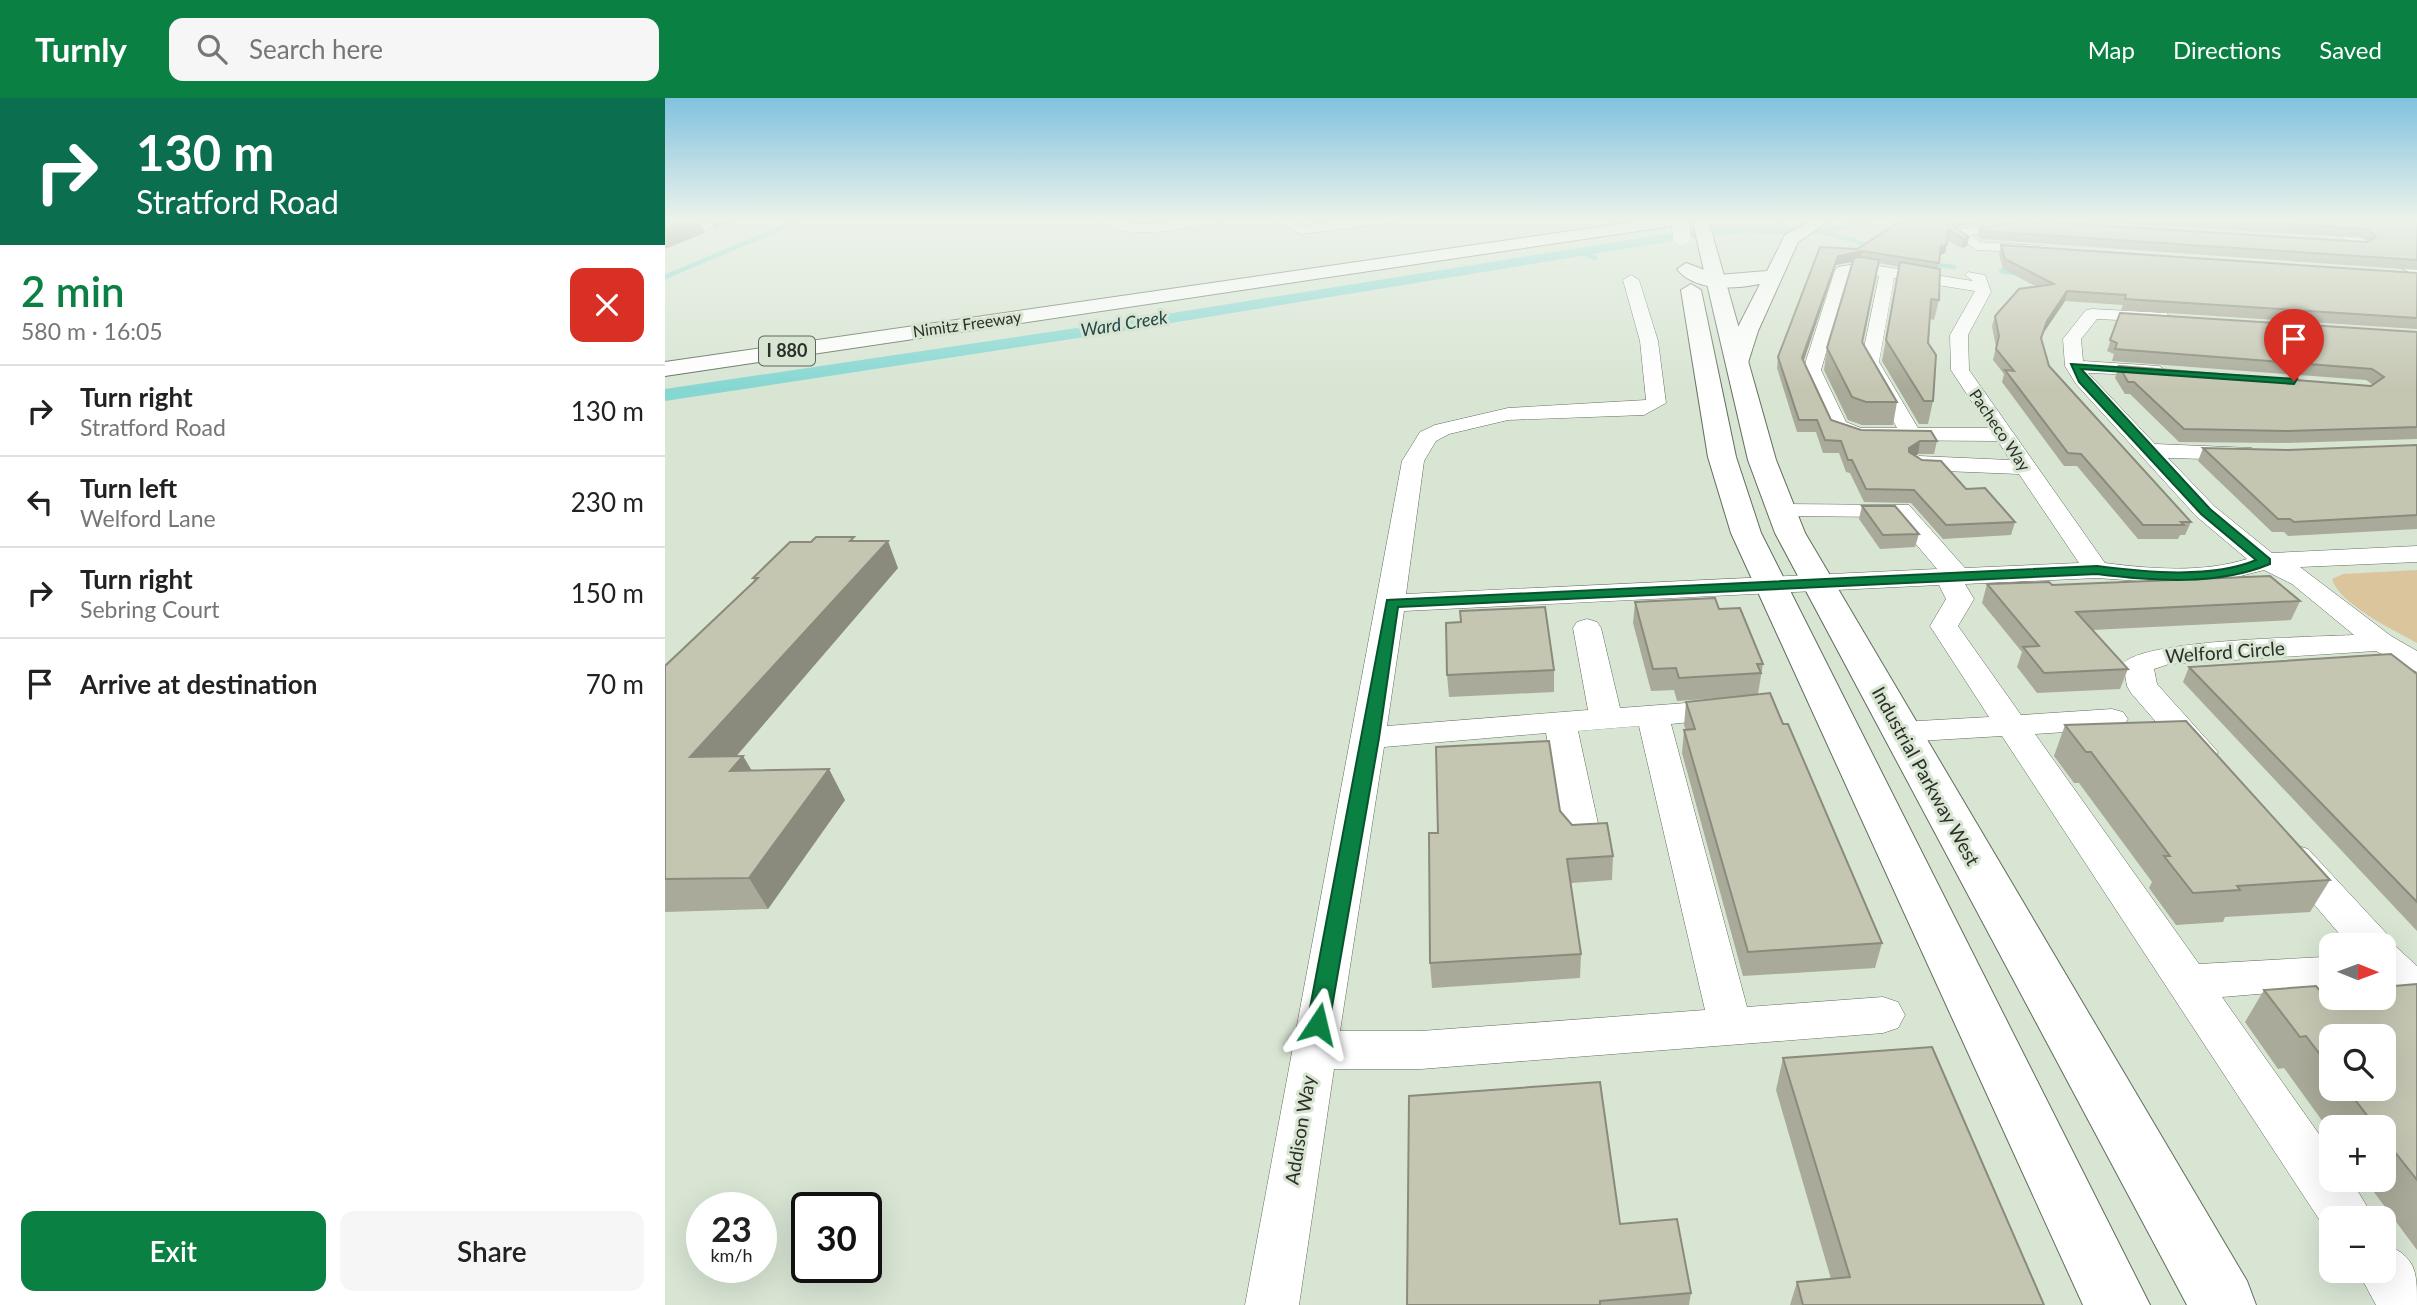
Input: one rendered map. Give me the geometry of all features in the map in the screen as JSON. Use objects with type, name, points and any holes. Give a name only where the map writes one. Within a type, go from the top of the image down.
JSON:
[{"type":"main road","name":"Nimitz Freeway","points":[[939,309],[1180,275]]},
{"type":"main road","name":"I 880","points":[[665,353],[1217,275]]},
{"type":"main road","name":"I 880","points":[[665,361],[1263,275]]},
{"type":"main road","name":"Nimitz Freeway","points":[[665,369],[1300,275]]},
{"type":"main road","name":"Industrial Parkway West","points":[[1688,275],[1731,492],[1901,732],[2223,1305]]},
{"type":"main road","points":[[1709,275],[1715,279],[1749,280],[1770,275]]},
{"type":"main road","name":"Industrial Parkway West","points":[[1714,275],[1722,315],[1738,364],[1762,460],[1782,511],[1793,583],[2117,1305]]},
{"type":"main road","points":[[1738,364],[1747,331],[1775,275]]},
{"type":"street","points":[[1841,275],[1812,370],[1837,426],[1859,434],[2004,435]]},
{"type":"street","points":[[1887,275],[1870,362],[1911,434]]},
{"type":"street","name":"Pacheco Way","points":[[1980,275],[1983,292],[1959,335],[1960,370],[2097,570]]},
{"type":"street","name":"Addison Way","points":[[1272,1305],[1313,1050],[1371,738],[1413,461],[1418,449],[1442,429],[1508,414],[1644,409],[1656,403],[1649,341],[1631,280]]},
{"type":"street","points":[[2182,318],[2092,314],[2072,339],[2074,366],[2083,380],[2205,511],[2266,561],[2301,578],[2381,642],[2417,663]]},
{"type":"street","points":[[2074,366],[2184,374]]},
{"type":"street","points":[[2151,451],[2269,453]]},
{"type":"street","points":[[1919,463],[2026,467]]},
{"type":"street","points":[[1782,511],[1901,510],[1952,576],[1960,599],[1944,626],[2340,1206]]},
{"type":"street","points":[[1392,603],[2097,570],[2149,576],[2243,571],[2266,561],[2417,554]]},
{"type":"street","points":[[2266,561],[2273,580],[2346,644]]},
{"type":"street","points":[[1587,628],[1606,719]]},
{"type":"street","name":"Welford Circle","points":[[2225,779],[2142,686],[2138,664],[2166,654],[2381,642]]},
{"type":"street","points":[[1371,738],[1423,731],[1754,708]]},
{"type":"street","points":[[1653,716],[1731,1028]]},
{"type":"street","points":[[1901,732],[2112,719]]},
{"type":"street","points":[[1560,722],[1581,828]]},
{"type":"street","points":[[2271,831],[2361,933]]},
{"type":"street","points":[[2396,971],[2415,991]]},
{"type":"street","points":[[2185,982],[2319,974]]},
{"type":"street","points":[[1313,1050],[1421,1050],[1883,1015]]},
{"type":"street","points":[[2393,1283],[2409,1305]]},
{"type":"shaded area","points":[[2417,570],[2417,643],[2356,607],[2345,598],[2332,579],[2343,574]]},
{"type":"building","points":[[1809,275],[1831,275],[1802,358],[1831,420],[1861,430],[1931,431],[1937,441],[1920,441],[1909,448],[1909,452],[1922,460],[1941,461],[1966,489],[1985,488],[2015,522],[1946,525],[1914,490],[1866,489],[1852,460],[1848,460],[1841,441],[1825,440],[1817,420],[1799,420],[1778,357]]},
{"type":"building","points":[[1849,275],[1876,275],[1862,342],[1897,402],[1866,402],[1852,397],[1827,348]]},
{"type":"building","points":[[1898,275],[1940,275],[1939,300],[1931,299],[1928,343],[1936,355],[1933,401],[1924,401],[1886,340]]},
{"type":"building","points":[[2037,275],[2417,275],[2417,318],[2125,299],[2126,295],[2067,291],[2047,321],[2041,338],[2049,366],[2191,522],[2181,522],[2184,525],[2143,525],[2081,454],[2068,453],[2005,370],[2014,371],[1996,349],[1999,336],[1995,316],[2019,289],[2054,284]]},
{"type":"building","points":[[2120,313],[2417,332],[2417,427],[2287,431],[2184,429],[2134,382],[2128,382],[2119,366],[2371,386],[2384,377],[2372,369],[2115,349],[2117,343],[2110,340]]},
{"type":"building","points":[[2417,445],[2417,515],[2294,522],[2290,519],[2278,519],[2203,448],[2288,450]]},
{"type":"building","points":[[1862,506],[1895,506],[1919,534],[1883,535]]},
{"type":"building","points":[[816,537],[854,537],[850,541],[888,541],[690,757],[743,756],[730,771],[829,769],[749,878],[665,879],[665,666],[758,578],[753,578],[790,542],[811,542]]},
{"type":"building","points":[[2270,576],[2300,601],[2076,612],[2128,669],[2044,673],[2023,647],[2039,646],[1987,584],[2049,582],[2052,585]]},
{"type":"building","points":[[1715,598],[1719,609],[1740,608],[1763,664],[1757,664],[1761,673],[1679,678],[1676,668],[1653,669],[1635,602]]},
{"type":"building","points":[[1545,607],[1554,670],[1447,675],[1446,623],[1461,622],[1460,611]]},
{"type":"building","points":[[2391,654],[2417,674],[2417,902],[2189,667]]},
{"type":"building","points":[[1770,693],[1783,724],[1788,724],[1882,943],[1748,952],[1684,730],[1695,729],[1686,702]]},
{"type":"building","points":[[2186,721],[2330,880],[2237,886],[2240,890],[2193,893],[2164,856],[2170,856],[2091,752],[2086,752],[2065,725]]},
{"type":"building","points":[[1549,741],[1560,811],[1572,825],[1607,823],[1613,856],[1567,859],[1581,954],[1430,963],[1429,833],[1438,833],[1436,747]]},
{"type":"building","points":[[2417,984],[2417,1180],[2396,1153],[2396,1115],[2367,1115],[2356,1101],[2396,1101],[2396,1024],[2319,1024],[2319,1053],[2306,1036],[2300,1037],[2264,990],[2316,986],[2319,990],[2319,1010],[2396,1010],[2396,986]]},
{"type":"building","points":[[1932,1047],[2044,1305],[1803,1305],[1797,1282],[1850,1277],[1783,1058]]},
{"type":"building","points":[[1600,1082],[1620,1224],[1677,1219],[1691,1293],[1600,1301],[1600,1305],[1407,1305],[1409,1096]]},
{"type":"waterway","name":"Ward Creek","points":[[665,277],[669,275]]},
{"type":"waterway","name":"Ward Creek","points":[[665,395],[1104,329],[1436,275]]},
{"type":"route","points":[[1318,1024],[1371,738],[1392,603],[2097,570],[2149,576],[2243,571],[2266,561],[2205,511],[2083,380],[2074,366],[2294,381]]}]
